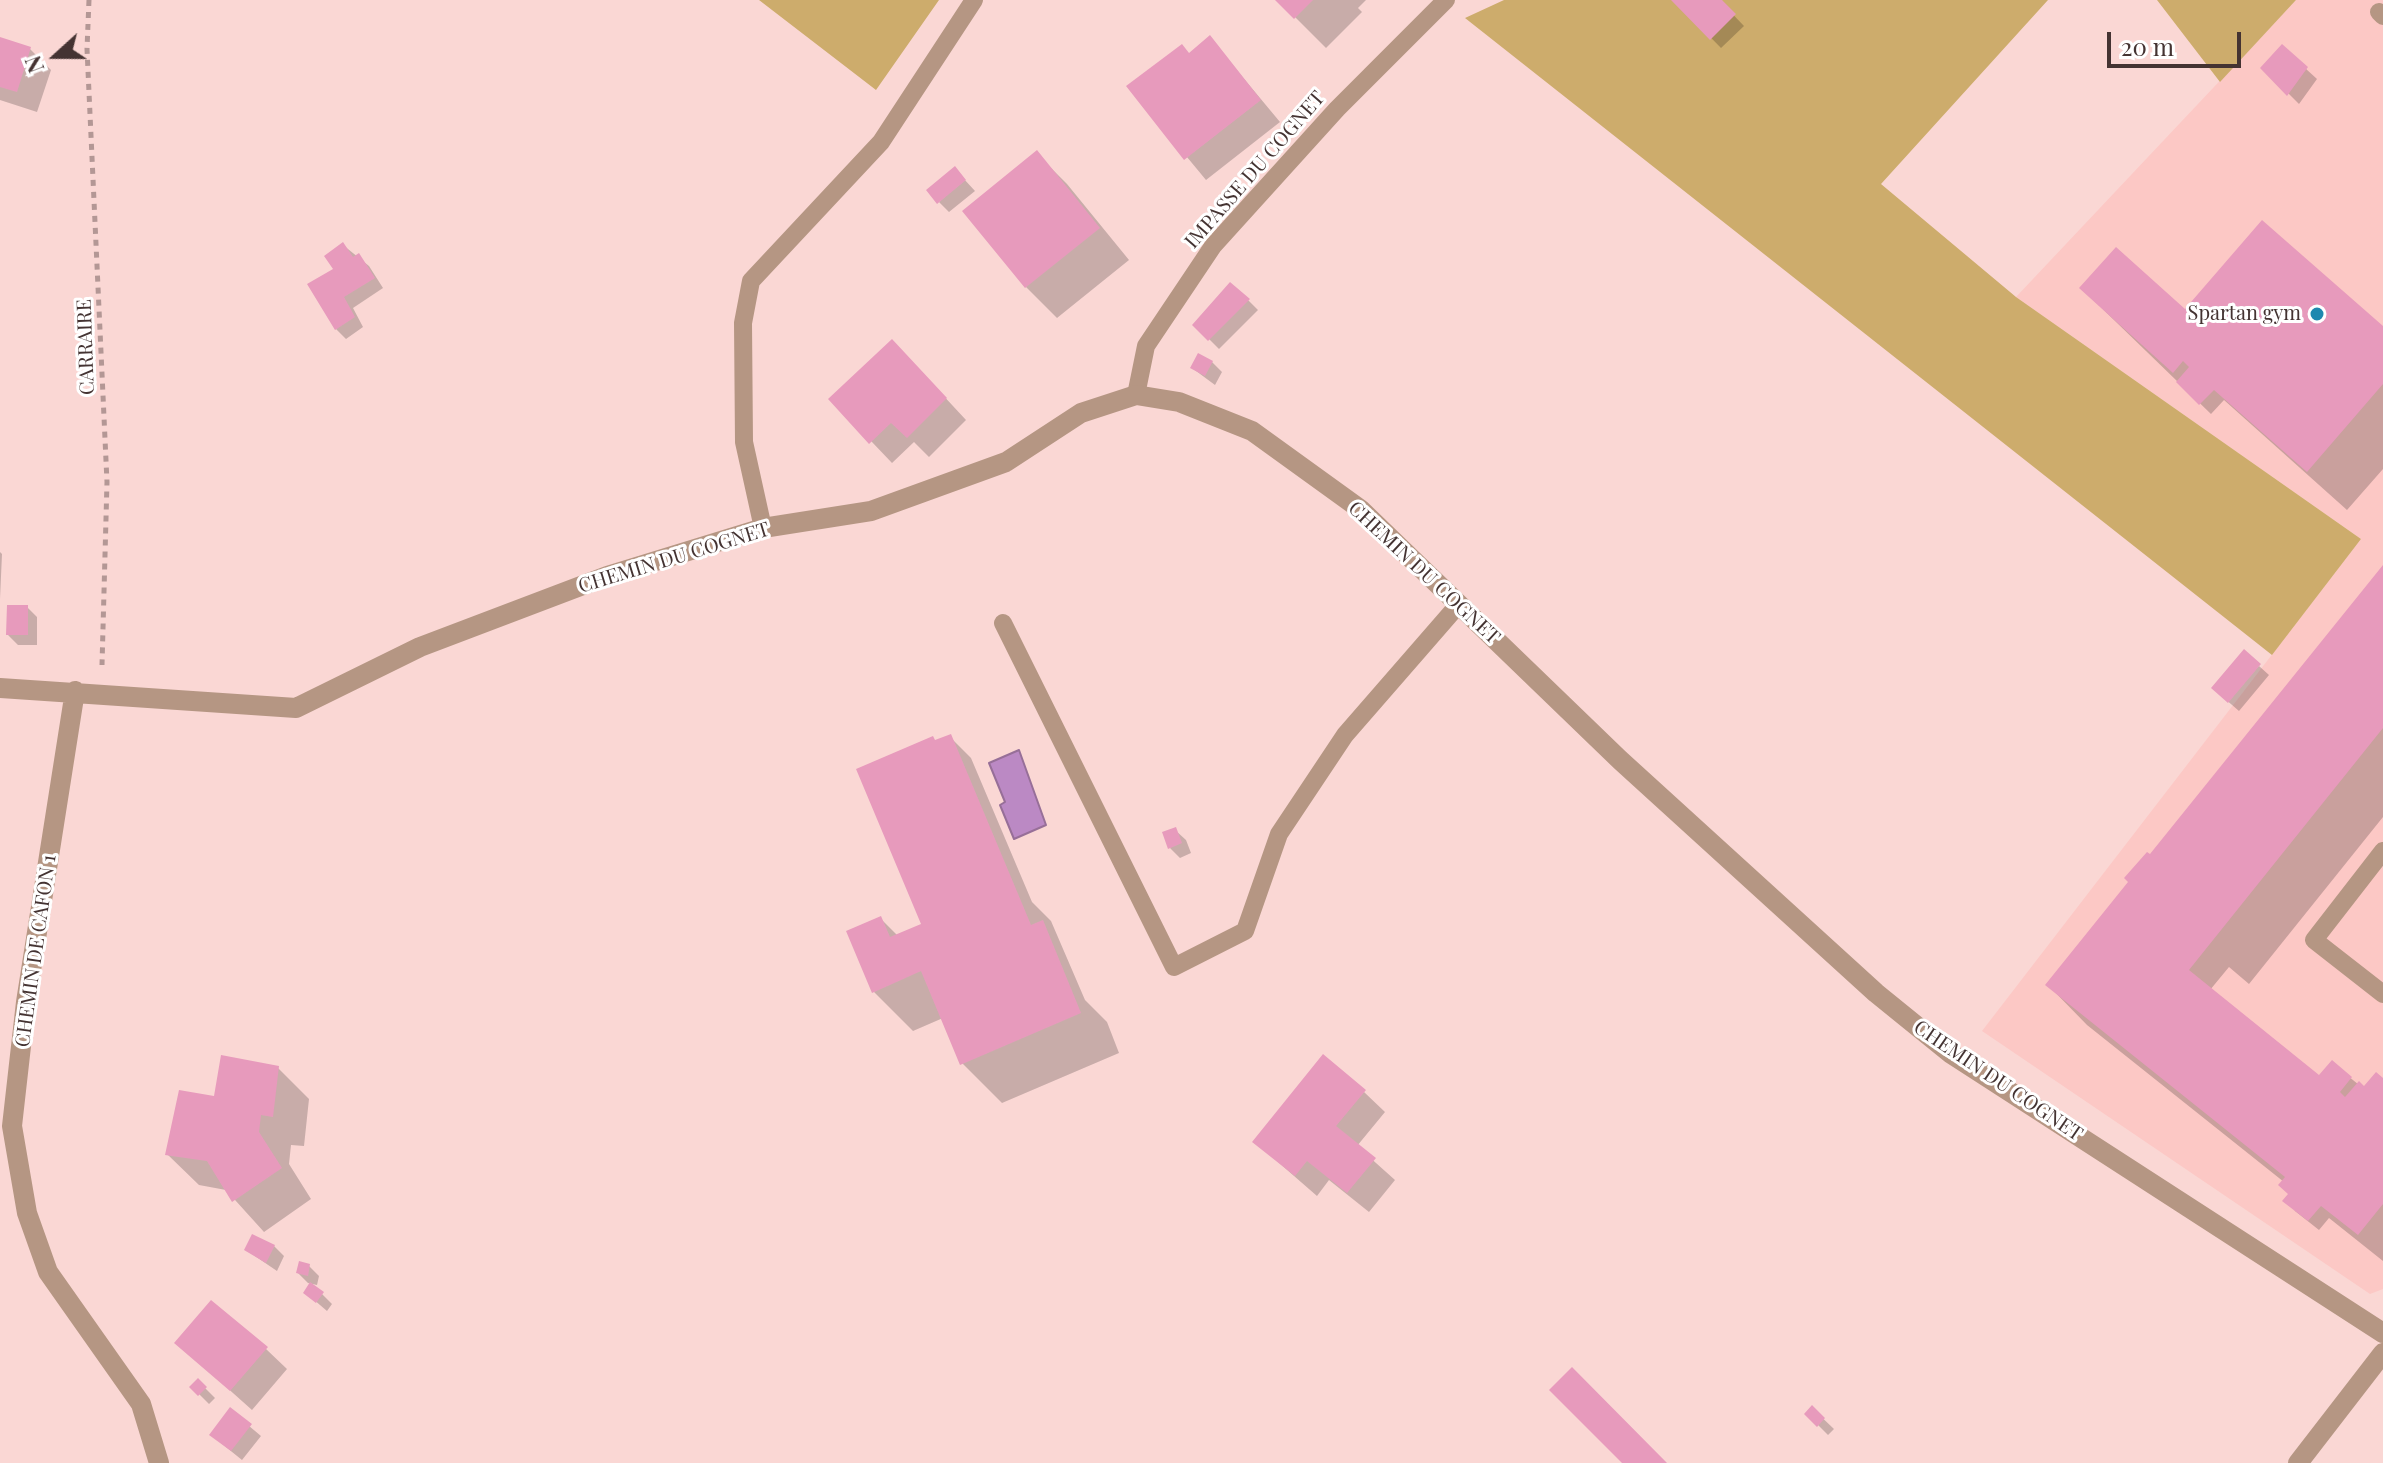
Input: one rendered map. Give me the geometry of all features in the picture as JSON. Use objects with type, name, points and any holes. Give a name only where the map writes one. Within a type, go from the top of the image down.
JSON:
[{"type":"street","name":"CHEMIN DU COGNET","points":[[0,688],[296,708],[420,647],[607,576],[763,528],[871,511],[1006,462],[1081,413],[1136,395],[1179,402],[1252,431],[1360,509],[1620,760],[1876,993],[1950,1053],[2383,1333]]},
{"type":"street","name":"CHEMIN DE CAFON 1","points":[[75,691],[26,1002],[12,1126],[27,1213],[48,1272],[141,1404],[159,1463]]},
{"type":"street","points":[[2298,1463],[2383,1353]]},
{"type":"lane","points":[[763,528],[744,442],[743,323],[751,281],[881,142],[974,0]]},
{"type":"lane","name":"IMPASSE DU COGNET","points":[[1136,395],[1146,346],[1213,246],[1337,109],[1446,0]]},
{"type":"lane","points":[[1003,623],[1174,967],[1245,931],[1279,834],[1345,735],[1459,604]]},
{"type":"lane","points":[[2382,853],[2314,940],[2383,994]]},
{"type":"path","name":"CARRAIRE","points":[[89,0],[87,49],[107,482],[102,694]]},
{"type":"shaded area","points":[[759,0],[939,0],[876,90]]},
{"type":"shaded area","points":[[1504,0],[2048,0],[1881,184],[2016,297],[2361,539],[2272,655],[1465,18]]},
{"type":"shaded area","points":[[2157,0],[2296,0],[2220,82]]},
{"type":"shaded area","points":[[2296,0],[2383,0],[2383,1289],[2370,1294],[1982,1031],[2361,539],[2016,297]]},
{"type":"shaded area","points":[[1019,750],[1046,825],[1014,839],[1000,805],[1005,802],[989,763]]},
{"type":"building","points":[[1275,0],[1313,0],[1294,19]]},
{"type":"building","points":[[1671,0],[1722,0],[1736,14],[1710,40]]},
{"type":"building","points":[[1210,35],[1261,100],[1184,160],[1126,86],[1182,44],[1189,53]]},
{"type":"building","points":[[0,37],[31,47],[17,92],[0,87]]},
{"type":"building","points":[[2282,44],[2308,67],[2287,96],[2260,68]]},
{"type":"building","points":[[1037,150],[1100,228],[1025,288],[962,211]]},
{"type":"building","points":[[955,166],[966,180],[937,204],[926,190]]},
{"type":"building","points":[[2262,220],[2383,326],[2383,384],[2307,472],[2214,390],[2199,405],[2176,382],[2189,367],[2183,361],[2173,373],[2079,288],[2116,247],[2185,309]]},
{"type":"building","points":[[343,242],[353,257],[359,253],[375,278],[344,297],[355,317],[335,330],[307,284],[333,269],[324,256]]},
{"type":"building","points":[[1230,282],[1250,299],[1208,341],[1192,325]]},
{"type":"building","points":[[892,339],[947,398],[907,438],[891,423],[869,444],[828,399]]},
{"type":"building","points":[[1198,353],[1213,361],[1205,376],[1190,368]]},
{"type":"building","points":[[2383,565],[2383,728],[2189,970],[2319,1075],[2332,1060],[2352,1077],[2340,1092],[2345,1097],[2359,1081],[2364,1086],[2376,1072],[2383,1078],[2383,1204],[2358,1235],[2321,1206],[2308,1221],[2282,1201],[2288,1194],[2278,1185],[2285,1177],[2045,985],[2128,882],[2124,878],[2147,852],[2150,854]]},
{"type":"building","points":[[7,605],[28,605],[28,635],[6,635]]},
{"type":"building","points":[[2244,649],[2261,664],[2228,703],[2211,688]]},
{"type":"building","points":[[951,734],[1031,925],[1043,920],[1081,1013],[960,1065],[921,971],[872,993],[846,931],[881,916],[890,937],[921,924],[856,769],[933,736],[935,740]]},
{"type":"building","points":[[1176,827],[1182,843],[1168,849],[1162,832]]},
{"type":"building","points":[[1323,1054],[1366,1090],[1336,1126],[1376,1158],[1347,1193],[1307,1161],[1295,1176],[1252,1142]]},
{"type":"building","points":[[221,1055],[279,1066],[273,1117],[261,1115],[259,1132],[282,1168],[232,1202],[207,1161],[165,1155],[179,1090],[214,1096]]},
{"type":"building","points":[[252,1234],[275,1245],[266,1263],[244,1250]]},
{"type":"building","points":[[299,1261],[310,1264],[308,1276],[296,1273]]},
{"type":"building","points":[[310,1282],[324,1292],[316,1303],[303,1293]]},
{"type":"building","points":[[211,1300],[268,1347],[230,1391],[174,1343]]},
{"type":"building","points":[[1572,1367],[1667,1463],[1622,1463],[1549,1390]]},
{"type":"building","points":[[198,1378],[207,1387],[198,1396],[189,1387]]},
{"type":"building","points":[[1812,1405],[1825,1418],[1817,1427],[1804,1414]]},
{"type":"building","points":[[230,1407],[252,1424],[231,1451],[209,1435]]},
{"type":"place","name":"Spartan gym","points":[[2317,314]]}]
